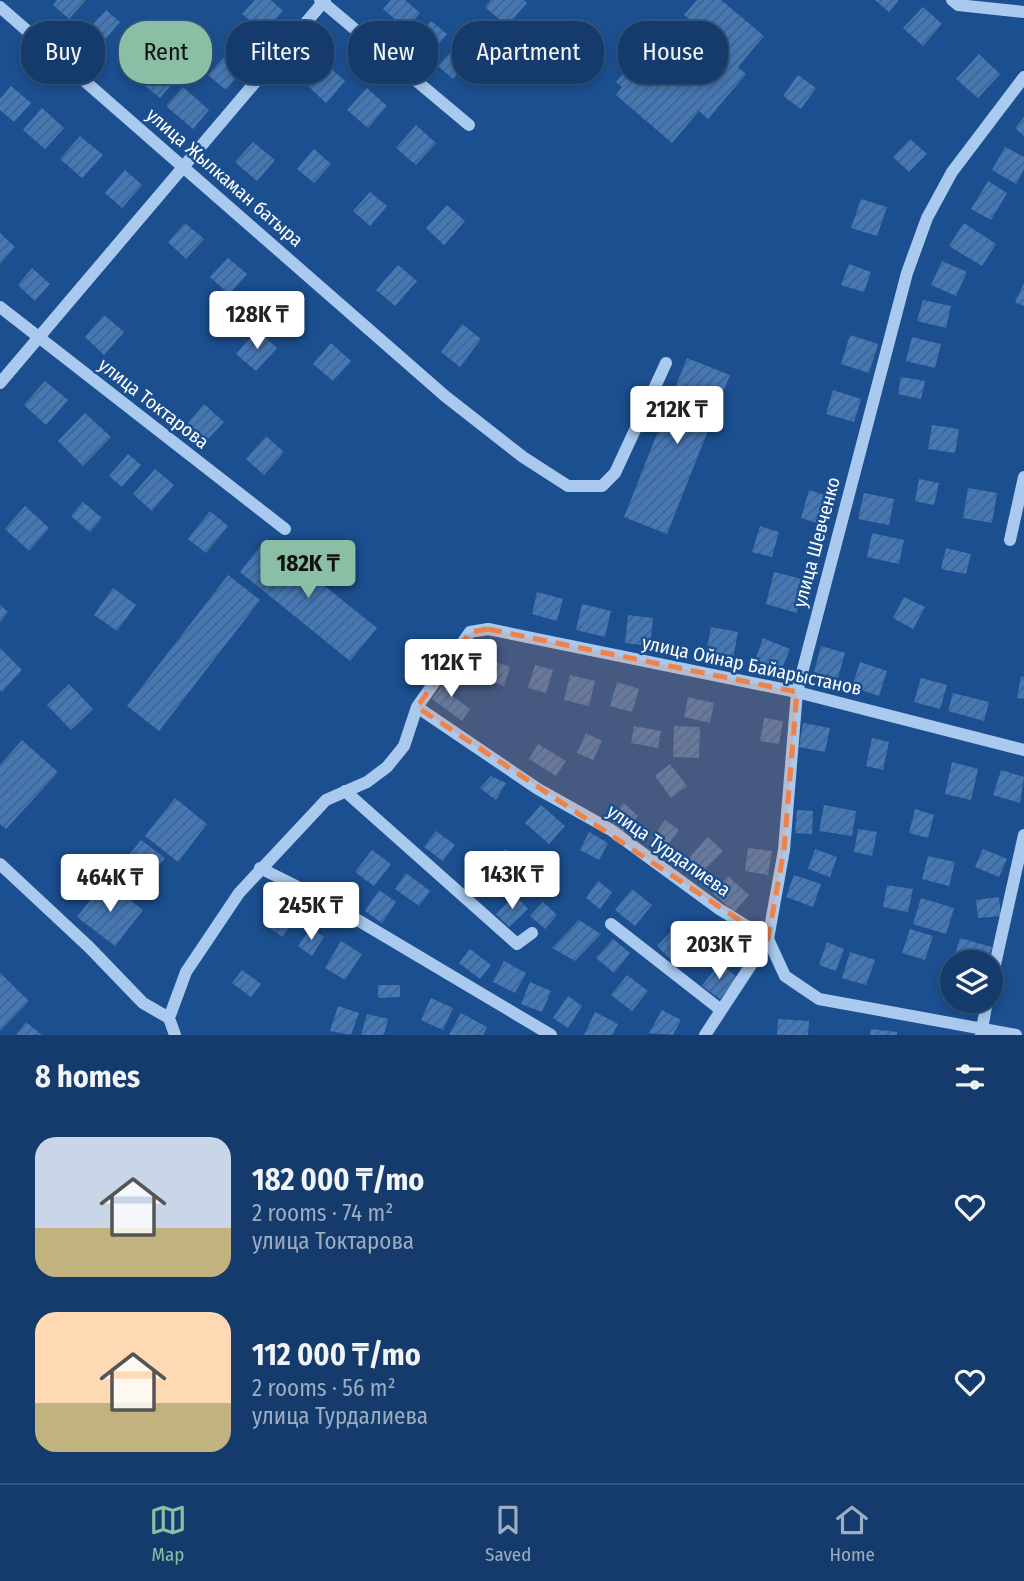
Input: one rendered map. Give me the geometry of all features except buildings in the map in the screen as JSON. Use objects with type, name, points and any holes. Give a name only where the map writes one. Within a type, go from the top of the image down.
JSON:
[{"type":"street","points":[[952,0],[958,5],[1024,12]]},
{"type":"street","points":[[0,383],[323,1],[469,125]]},
{"type":"street","name":"улица Жылкаман батыра","points":[[0,7],[445,396],[523,457],[568,486],[602,486],[615,473],[666,363]]},
{"type":"street","name":"улица Шевченко","points":[[705,1035],[768,939],[784,850],[797,692],[911,262],[928,218],[952,172],[1024,77]]},
{"type":"street","name":"улица Токтарова","points":[[0,307],[285,529]]},
{"type":"street","points":[[1010,540],[1024,477]]},
{"type":"street","name":"улица Ойнар Байарыстанов","points":[[417,707],[470,632],[488,629],[797,692],[1024,750]]},
{"type":"street","points":[[175,1035],[169,1018],[186,972],[197,952],[260,868],[326,800],[367,782],[387,767],[404,746],[417,707]]},
{"type":"street","name":"улица Турдалиева","points":[[417,707],[538,789],[611,830],[719,909],[768,939]]},
{"type":"street","points":[[345,791],[517,944],[532,933]]},
{"type":"street","points":[[998,950],[1024,835]]},
{"type":"street","points":[[0,864],[89,947],[143,1003],[169,1018]]},
{"type":"street","points":[[260,868],[324,900],[551,1035]]},
{"type":"street","points":[[611,924],[720,1010]]},
{"type":"street","points":[[768,939],[785,976],[819,999],[981,1032],[1016,1035]]},
{"type":"street","points":[[981,1032],[985,1013]]},
{"type":"highlighted area","points":[[488,629],[797,692],[784,850],[768,939],[417,707],[470,632]]}]
